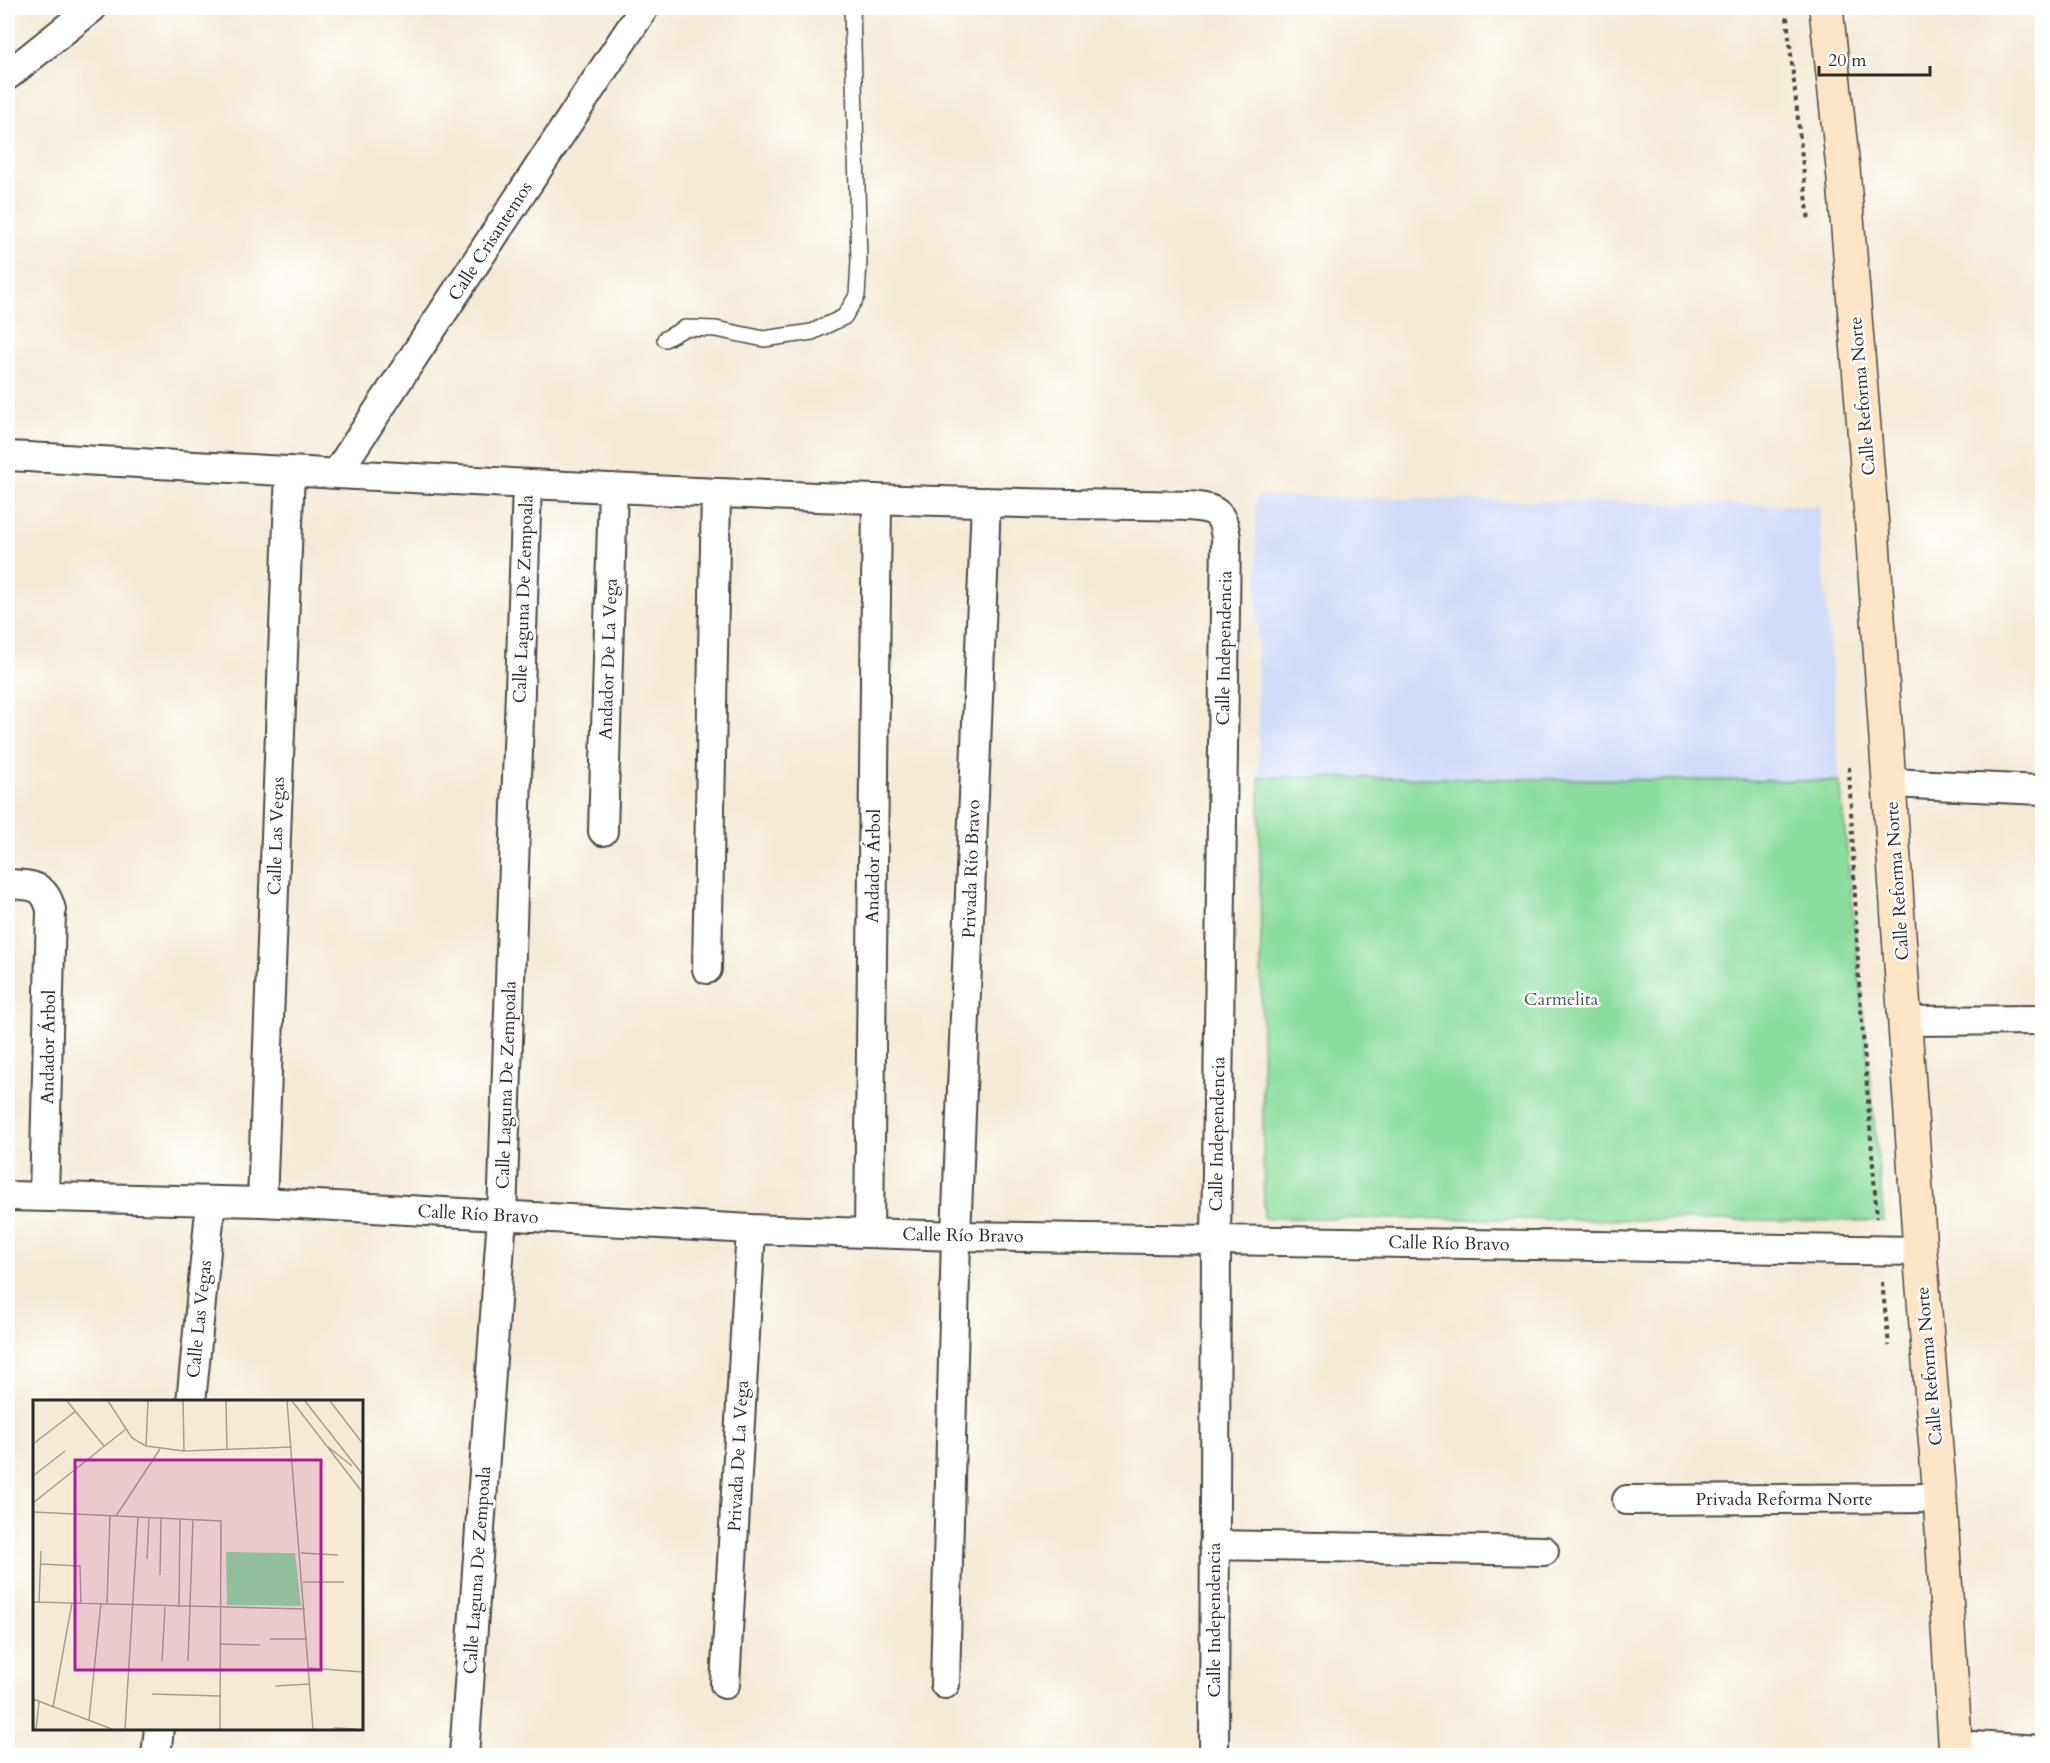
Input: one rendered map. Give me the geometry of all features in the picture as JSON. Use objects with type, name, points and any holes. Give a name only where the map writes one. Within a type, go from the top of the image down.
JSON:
[{"type":"main road","name":"Calle Reforma Norte","points":[[1826,8],[1844,180],[1872,527],[1920,1251],[1940,1498],[1955,1750]]},
{"type":"street","points":[[8,75],[92,8]]},
{"type":"street","name":"Calle Crisantemos","points":[[336,474],[644,8]]},
{"type":"street","points":[[8,456],[527,485],[877,500],[986,502]]},
{"type":"street","name":"Calle Las Vegas","points":[[262,1202],[290,471]]},
{"type":"street","name":"Calle Laguna De Zempoala","points":[[464,1755],[502,1216],[527,485]]},
{"type":"street","name":"Andador De La Vega","points":[[603,831],[613,488]]},
{"type":"street","points":[[706,969],[716,493]]},
{"type":"street","name":"Andador Árbol","points":[[869,1233],[877,500]]},
{"type":"street","name":"Calle Independencia","points":[[986,502],[1206,507],[1219,514],[1224,525],[1226,539],[1216,1239],[1214,1755]]},
{"type":"street","name":"Privada Río Bravo","points":[[945,1684],[956,1236],[986,502]]},
{"type":"street","points":[[1890,783],[2043,790]]},
{"type":"street","name":"Andador Árbol","points":[[8,884],[39,888],[48,897],[51,910],[44,1197]]},
{"type":"street","points":[[1906,1021],[2043,1020]]},
{"type":"street","name":"Calle Río Bravo","points":[[8,1196],[262,1202],[751,1229],[956,1236],[1920,1251]]},
{"type":"street","name":"Calle Las Vegas","points":[[191,1400],[211,1201]]},
{"type":"street","name":"Privada De La Vega","points":[[725,1684],[751,1229]]},
{"type":"street","name":"Privada Reforma Norte","points":[[1627,1500],[1940,1498]]},
{"type":"street","points":[[1215,1545],[1544,1551]]},
{"type":"street","points":[[156,1755],[159,1730]]},
{"type":"street","points":[[1955,1750],[2043,1750]]},
{"type":"lane","points":[[665,339],[685,328],[716,329],[764,339],[812,332],[844,317],[857,296],[859,261],[852,8]]},
{"type":"shaded area","points":[[1256,496],[1819,506],[1840,781],[1259,777]]},
{"type":"green space","name":"Carmelita","points":[[1259,777],[1840,781],[1884,1221],[1264,1218]]}]
